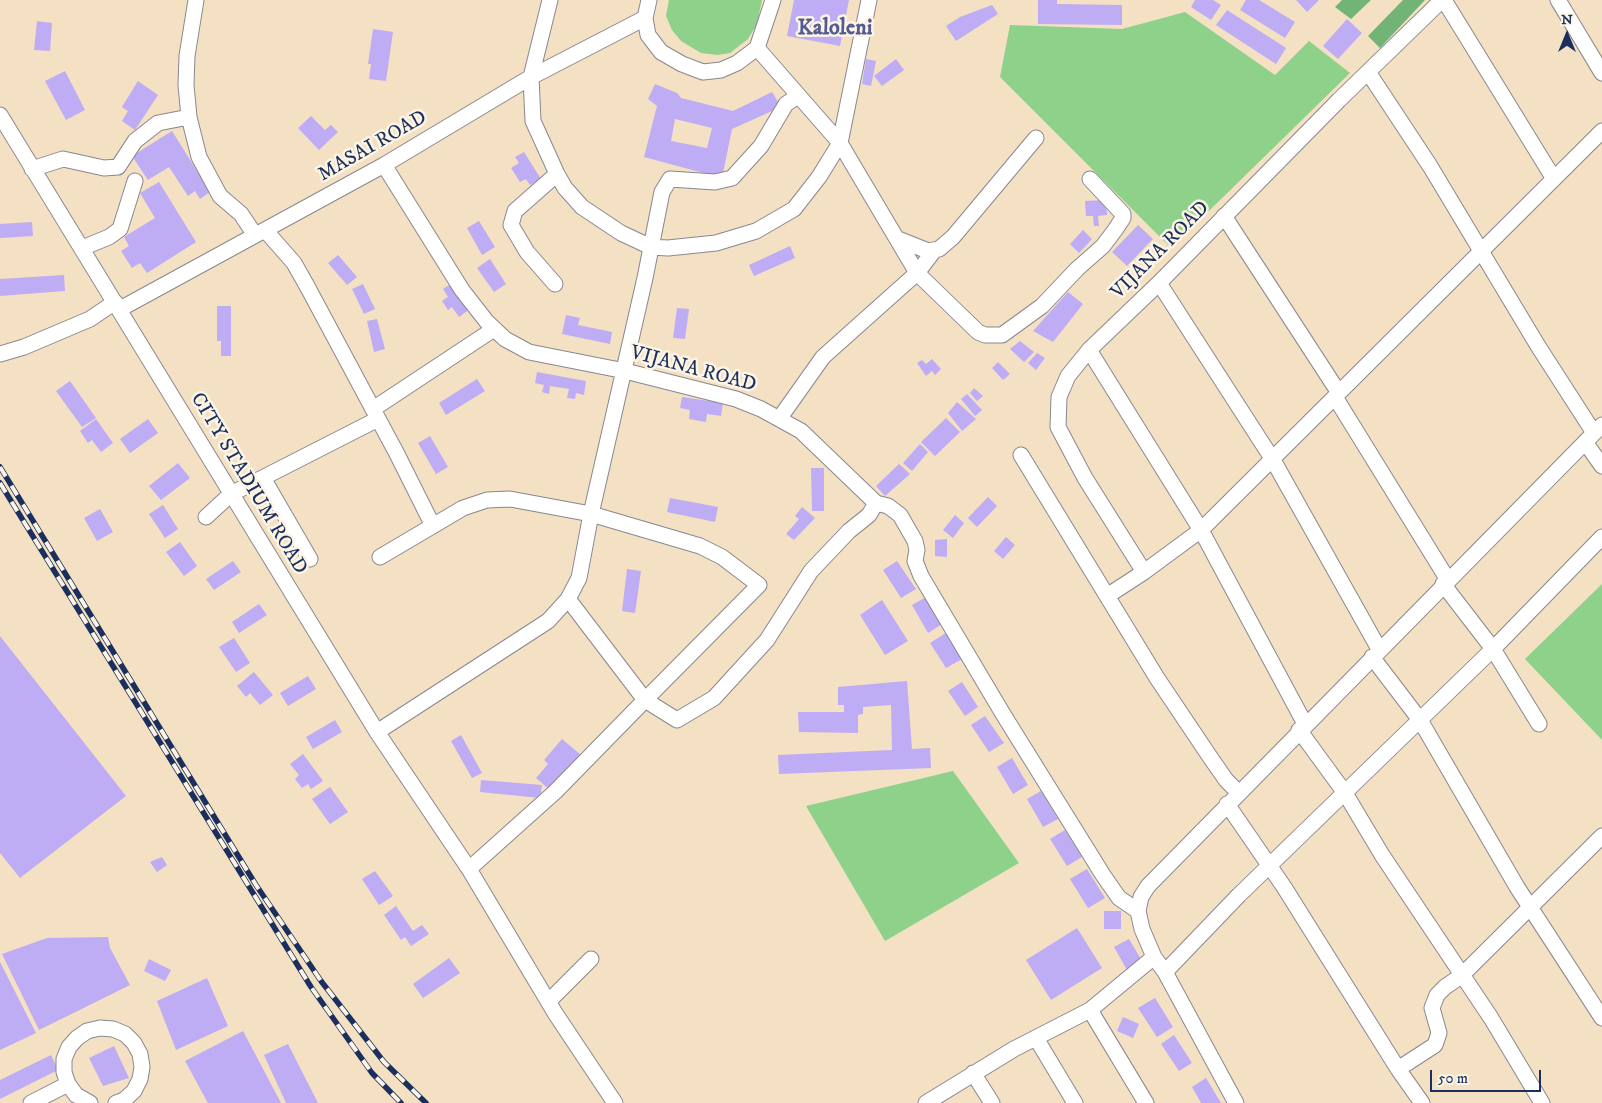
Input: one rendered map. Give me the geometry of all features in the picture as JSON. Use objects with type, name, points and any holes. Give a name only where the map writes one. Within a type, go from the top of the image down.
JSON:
[{"type":"street","points":[[196,0],[187,56],[186,85],[189,117],[199,157],[220,196],[294,263],[376,414],[433,526]]},
{"type":"street","points":[[550,0],[531,77],[533,121],[557,174],[565,188],[582,207],[621,233],[651,247],[716,243],[756,231],[794,209],[819,177],[840,144],[869,0]]},
{"type":"street","points":[[649,0],[645,18],[648,34],[661,52],[703,72],[722,70],[737,64],[757,48],[773,0]]},
{"type":"street","points":[[1443,0],[1554,178]]},
{"type":"street","name":"VIJANA ROAD","points":[[1144,572],[1085,478],[1058,427],[1059,397],[1068,376],[1089,350],[1159,283],[1368,72],[1443,0]]},
{"type":"street","points":[[1558,0],[1602,73]]},
{"type":"street","name":"MASAI ROAD","points":[[0,354],[24,347],[118,305],[260,232],[384,165],[531,77],[645,18]]},
{"type":"street","points":[[757,48],[840,144],[917,273],[978,332],[1002,335],[1042,306],[1077,269],[1103,246],[1123,218],[1118,206],[1090,178]]},
{"type":"street","points":[[1368,72],[1430,166],[1538,346],[1594,434],[1602,466]]},
{"type":"street","points":[[377,732],[548,622],[568,599],[579,578],[591,514],[662,192],[667,182],[673,179],[715,182],[732,178],[761,146],[786,104],[798,96]]},
{"type":"street","name":"CITY STADIUM ROAD","points":[[0,115],[118,305],[377,732],[470,869],[549,1002],[615,1103]]},
{"type":"street","points":[[32,169],[63,160],[104,168],[118,167],[135,141],[158,123],[189,117]]},
{"type":"street","points":[[1107,596],[1144,572],[1201,530],[1602,131]]},
{"type":"street","points":[[779,419],[823,357],[917,273],[933,252],[953,237],[1036,138]]},
{"type":"street","name":"VIJANA ROAD","points":[[384,165],[462,290],[505,340],[529,352],[624,371],[736,399],[801,431],[876,503],[888,506],[900,515],[914,541],[916,550],[915,561],[920,576],[1103,875],[1119,898],[1138,911]]},
{"type":"street","points":[[555,284],[527,252],[512,225],[515,211],[557,174]]},
{"type":"street","points":[[82,248],[109,237],[120,229],[135,181]]},
{"type":"street","points":[[1224,216],[1337,395],[1445,582],[1493,649],[1539,724]]},
{"type":"street","points":[[898,239],[933,252]]},
{"type":"street","points":[[1159,283],[1273,460],[1376,653],[1420,720],[1545,931],[1602,1018]]},
{"type":"street","points":[[206,517],[231,494],[376,414],[494,329]]},
{"type":"street","points":[[1089,350],[1201,530],[1302,727],[1461,976],[1491,1018],[1542,1103]]},
{"type":"street","points":[[1236,1103],[1165,972],[1154,957],[1142,929],[1138,911],[1141,897],[1148,886],[1238,792],[1594,434]]},
{"type":"street","points":[[1021,455],[1107,596],[1208,754],[1226,780],[1238,792]]},
{"type":"street","points":[[263,478],[310,559]]},
{"type":"street","points":[[380,557],[463,508],[487,500],[510,499],[591,514],[700,546],[722,557],[759,585],[555,792],[470,869]]},
{"type":"street","points":[[568,599],[645,700],[677,720],[714,698],[767,640],[811,571],[849,531],[869,515],[876,503]]},
{"type":"street","points":[[1165,972],[1270,865],[1493,649],[1602,537]]},
{"type":"street","points":[[1227,804],[1270,865],[1398,1069],[1422,1103]]},
{"type":"street","points":[[1398,1069],[1435,1045],[1439,1033],[1432,1008],[1434,1001],[1445,987],[1461,976],[1602,836]]},
{"type":"street","points":[[926,1103],[973,1073],[1090,1010],[1154,957]]},
{"type":"street","points":[[549,1002],[591,959]]},
{"type":"street","points":[[1090,1010],[1146,1103]]},
{"type":"street","points":[[90,1103],[76,1095],[68,1084],[64,1072],[64,1059],[69,1047],[77,1038],[88,1031],[100,1028],[113,1029],[124,1034],[134,1043],[140,1054],[142,1067],[140,1079],[134,1091],[124,1100],[116,1103]]},
{"type":"street","points":[[1036,1038],[1075,1103]]},
{"type":"street","points":[[973,1073],[992,1103]]},
{"type":"street","points":[[30,1103],[68,1084]]},
{"type":"green space","points":[[669,0],[762,0],[757,24],[748,39],[730,53],[718,55],[701,53],[681,41],[672,30],[666,16]]},
{"type":"green space","points":[[1342,0],[1371,0],[1351,19],[1335,7]]},
{"type":"green space","points":[[1403,0],[1425,0],[1380,48],[1368,36]]},
{"type":"green space","points":[[1185,12],[1275,75],[1309,41],[1350,73],[1171,248],[1000,77],[1010,25],[1122,29]]},
{"type":"green space","points":[[1602,584],[1602,740],[1525,659]]},
{"type":"green space","points":[[953,771],[1019,863],[885,941],[806,806]]},
{"type":"building","points":[[794,0],[849,0],[840,46],[787,36]]},
{"type":"building","points":[[1038,0],[1057,0],[1057,4],[1122,5],[1122,25],[1038,24]]},
{"type":"building","points":[[1195,0],[1213,0],[1221,5],[1211,20],[1191,7]]},
{"type":"building","points":[[1246,0],[1259,0],[1295,22],[1285,38],[1240,10]]},
{"type":"building","points":[[1296,0],[1319,0],[1307,12]]},
{"type":"building","points":[[992,5],[998,14],[956,41],[946,26],[960,17]]},
{"type":"building","points":[[1227,10],[1286,48],[1276,64],[1216,25]]},
{"type":"building","points":[[1347,19],[1362,33],[1338,59],[1323,46]]},
{"type":"building","points":[[37,21],[52,23],[50,51],[34,50]]},
{"type":"building","points":[[373,29],[393,32],[386,81],[369,79],[371,64],[368,64]]},
{"type":"building","points":[[866,59],[876,61],[871,86],[862,84]]},
{"type":"building","points":[[896,59],[904,70],[882,86],[874,76]]},
{"type":"building","points":[[65,71],[85,110],[66,120],[45,81]]},
{"type":"building","points":[[138,81],[158,95],[135,130],[122,121],[128,111],[122,107]]},
{"type":"building","points":[[655,84],[677,93],[681,98],[733,111],[772,92],[781,107],[732,129],[722,178],[644,157],[657,106],[648,99]],"holes":[[[675,119],[712,128],[707,148],[671,141]]]},
{"type":"building","points":[[311,116],[325,130],[331,125],[338,132],[319,150],[298,128]]},
{"type":"building","points":[[172,131],[210,192],[200,199],[195,191],[188,196],[169,167],[148,180],[132,156]]},
{"type":"building","points":[[524,152],[541,179],[530,185],[526,179],[520,182],[511,168],[519,163],[515,157]]},
{"type":"building","points":[[159,182],[196,242],[147,273],[140,263],[132,268],[121,251],[129,246],[124,237],[155,218],[140,193]]},
{"type":"building","points":[[1106,200],[1107,215],[1098,216],[1099,226],[1094,226],[1093,216],[1086,216],[1085,201]]},
{"type":"building","points":[[479,221],[495,247],[482,255],[467,228]]},
{"type":"building","points":[[32,222],[33,236],[0,238],[0,224]]},
{"type":"building","points":[[1138,225],[1153,239],[1127,266],[1112,252]]},
{"type":"building","points":[[1083,230],[1092,239],[1079,253],[1070,244]]},
{"type":"building","points":[[790,246],[795,258],[754,276],[749,265]]},
{"type":"building","points":[[338,255],[357,277],[347,285],[328,263]]},
{"type":"building","points":[[490,259],[506,284],[494,292],[477,268]]},
{"type":"building","points":[[64,275],[65,291],[0,296],[0,279]]},
{"type":"building","points":[[452,283],[470,309],[459,317],[452,307],[448,310],[442,301],[448,297],[443,289]]},
{"type":"building","points":[[363,284],[375,309],[364,314],[352,289]]},
{"type":"building","points":[[1068,292],[1083,304],[1053,342],[1033,331]]},
{"type":"building","points":[[217,306],[231,306],[231,356],[221,356],[221,341],[217,341]]},
{"type":"building","points":[[677,308],[689,309],[685,339],[673,338]]},
{"type":"building","points":[[566,315],[580,318],[578,325],[612,332],[610,344],[562,334]]},
{"type":"building","points":[[377,319],[385,349],[374,352],[367,321]]},
{"type":"building","points":[[1020,341],[1034,352],[1024,362],[1010,349]]},
{"type":"building","points":[[1037,353],[1045,358],[1036,370],[1028,363]]},
{"type":"building","points":[[932,359],[941,369],[935,375],[932,371],[926,376],[917,363],[922,360],[926,364]]},
{"type":"building","points":[[998,362],[1010,374],[1003,380],[992,368]]},
{"type":"building","points":[[537,372],[586,381],[584,395],[576,393],[575,399],[567,398],[569,389],[550,386],[549,394],[542,392],[544,385],[535,383]]},
{"type":"building","points":[[477,379],[485,391],[446,415],[439,403]]},
{"type":"building","points":[[70,381],[96,418],[82,427],[56,391]]},
{"type":"building","points":[[974,388],[983,396],[977,401],[970,393]]},
{"type":"building","points":[[967,394],[982,410],[975,416],[961,399]]},
{"type":"building","points":[[682,397],[723,403],[721,416],[707,414],[706,422],[689,419],[690,410],[680,408]]},
{"type":"building","points":[[957,402],[976,419],[962,431],[948,413]]},
{"type":"building","points":[[946,418],[960,432],[935,456],[921,442]]},
{"type":"building","points":[[96,419],[113,443],[101,452],[92,440],[88,443],[80,431]]},
{"type":"building","points":[[148,419],[158,433],[130,453],[120,439]]},
{"type":"building","points":[[430,436],[448,467],[436,474],[418,443]]},
{"type":"building","points":[[920,444],[928,452],[912,471],[903,463]]},
{"type":"building","points":[[178,463],[190,478],[161,500],[149,486]]},
{"type":"building","points":[[899,464],[910,474],[885,496],[876,486]]},
{"type":"building","points":[[811,468],[824,468],[824,511],[812,511]]},
{"type":"building","points":[[988,497],[997,506],[977,527],[968,518]]},
{"type":"building","points":[[670,498],[718,507],[715,522],[667,512]]},
{"type":"building","points":[[163,505],[178,529],[165,538],[149,514]]},
{"type":"building","points":[[802,507],[815,518],[794,540],[786,534],[799,519],[795,516]]},
{"type":"building","points":[[100,509],[113,532],[97,541],[84,518]]},
{"type":"building","points":[[955,515],[964,523],[953,538],[943,530]]},
{"type":"building","points":[[1006,537],[1015,545],[1003,559],[994,551]]},
{"type":"building","points":[[947,539],[947,557],[935,556],[935,540]]},
{"type":"building","points":[[180,542],[197,566],[184,576],[166,552]]},
{"type":"building","points":[[233,561],[241,572],[214,590],[206,579]]},
{"type":"building","points":[[897,561],[916,589],[901,598],[883,570]]},
{"type":"building","points":[[627,569],[641,571],[635,613],[622,611]]},
{"type":"building","points":[[926,597],[942,624],[928,633],[912,605]]},
{"type":"building","points":[[882,600],[908,641],[885,655],[860,615]]},
{"type":"building","points":[[259,604],[267,615],[239,633],[232,622]]},
{"type":"building","points":[[946,633],[962,659],[946,668],[930,643]]},
{"type":"building","points":[[0,636],[126,796],[20,878],[0,853]]},
{"type":"building","points":[[234,638],[250,663],[236,672],[219,647]]},
{"type":"building","points":[[254,672],[273,695],[260,705],[250,693],[246,697],[237,686]]},
{"type":"building","points":[[308,676],[316,689],[288,706],[280,693]]},
{"type":"building","points":[[907,681],[912,749],[930,748],[931,768],[779,774],[778,755],[892,750],[891,705],[863,707],[863,714],[858,715],[858,733],[799,732],[798,712],[844,712],[844,705],[838,705],[838,687]]},
{"type":"building","points":[[962,682],[978,707],[965,716],[948,691]]},
{"type":"building","points":[[985,716],[1004,743],[989,752],[971,725]]},
{"type":"building","points":[[335,720],[342,732],[313,749],[306,737]]},
{"type":"building","points":[[461,735],[482,773],[472,778],[451,741]]},
{"type":"building","points":[[562,739],[581,755],[550,790],[536,778],[548,764],[544,760]]},
{"type":"building","points":[[303,754],[323,781],[311,789],[308,784],[302,788],[295,779],[299,775],[290,764]]},
{"type":"building","points":[[1012,758],[1028,785],[1013,794],[997,767]]},
{"type":"building","points":[[481,780],[542,785],[540,798],[480,792]]},
{"type":"building","points":[[330,787],[348,812],[330,824],[312,799]]},
{"type":"building","points":[[1041,791],[1058,819],[1043,827],[1027,799]]},
{"type":"building","points":[[1065,830],[1082,857],[1067,866],[1050,839]]},
{"type":"building","points":[[162,857],[167,865],[157,872],[150,862]]},
{"type":"building","points":[[1087,869],[1105,898],[1088,908],[1070,879]]},
{"type":"building","points":[[375,871],[393,896],[379,905],[362,879]]},
{"type":"building","points":[[396,906],[413,931],[422,925],[429,934],[411,946],[405,937],[401,940],[384,915]]},
{"type":"building","points":[[1104,911],[1121,911],[1121,929],[1104,929]]},
{"type":"building","points":[[1077,928],[1102,968],[1051,1000],[1026,960]]},
{"type":"building","points":[[108,937],[110,948],[130,985],[39,1030],[2,954],[47,938]]},
{"type":"building","points":[[1129,939],[1142,961],[1127,970],[1114,947]]},
{"type":"building","points":[[449,958],[460,973],[423,998],[413,984]]},
{"type":"building","points":[[149,959],[171,970],[165,981],[144,971]]},
{"type":"building","points":[[0,962],[36,1033],[0,1050]]},
{"type":"building","points":[[207,978],[228,1026],[176,1050],[157,1001]]},
{"type":"building","points":[[1155,998],[1173,1027],[1157,1037],[1138,1008]]},
{"type":"building","points":[[1123,1017],[1139,1024],[1133,1038],[1117,1031]]},
{"type":"building","points":[[243,1031],[281,1103],[208,1103],[185,1061]]},
{"type":"building","points":[[1174,1035],[1192,1063],[1179,1071],[1161,1044]]},
{"type":"building","points":[[288,1044],[318,1103],[286,1103],[264,1055]]},
{"type":"building","points":[[114,1046],[129,1078],[103,1086],[89,1058]]},
{"type":"building","points":[[51,1055],[58,1070],[0,1099],[0,1080]]},
{"type":"building","points":[[1206,1078],[1221,1103],[1201,1103],[1192,1087]]},
{"type":"railway","points":[[0,467],[256,885],[321,981],[384,1062],[426,1103]]},
{"type":"railway","points":[[0,483],[311,987],[372,1073],[401,1103]]},
{"type":"district","name":"Kaloleni","points":[[835,29]]}]
